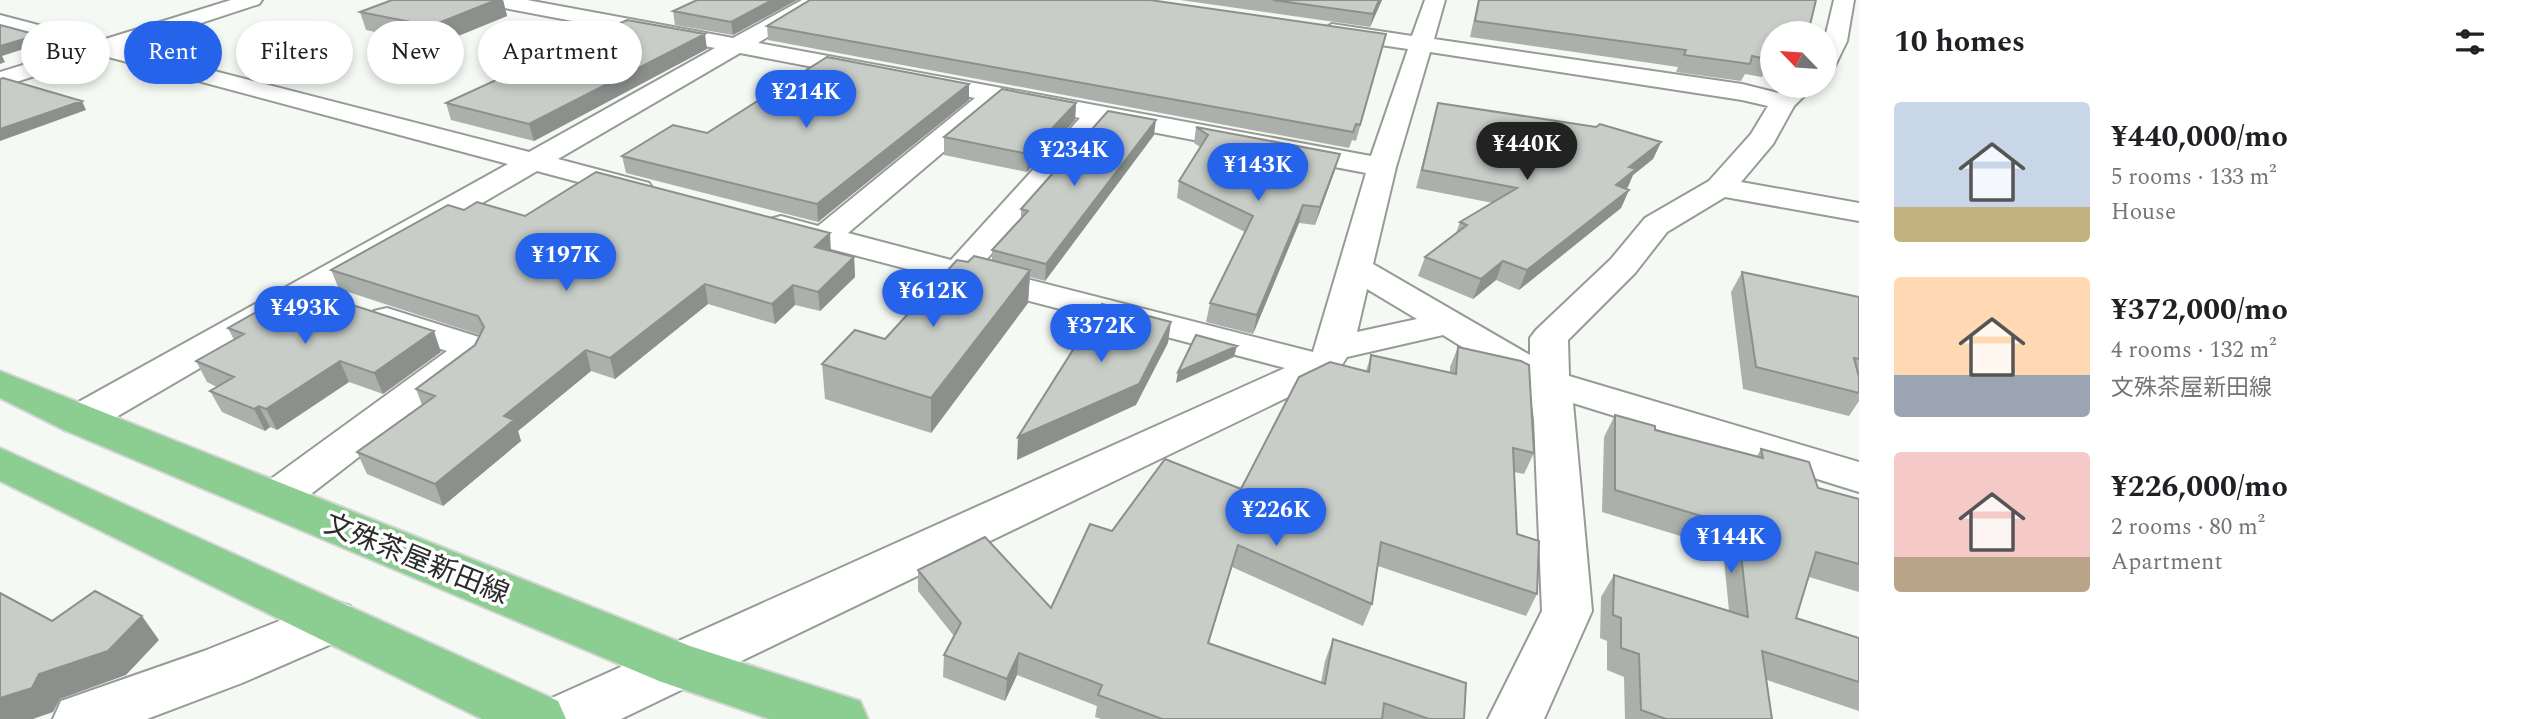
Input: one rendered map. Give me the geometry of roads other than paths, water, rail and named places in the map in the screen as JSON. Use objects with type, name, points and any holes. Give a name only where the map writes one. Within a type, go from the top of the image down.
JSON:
[{"type":"main road","name":"文殊茶屋新田線","points":[[0,383],[79,420],[678,665],[840,719]]},
{"type":"main road","points":[[0,463],[538,719]]},
{"type":"street","points":[[110,45],[252,0]]},
{"type":"street","points":[[494,0],[1382,167]]},
{"type":"street","points":[[79,420],[817,0]]},
{"type":"street","points":[[1328,357],[1382,167],[1435,0]]},
{"type":"street","points":[[1838,31],[1844,0]]},
{"type":"street","points":[[0,22],[21,27]]},
{"type":"street","points":[[1306,27],[1760,93]]},
{"type":"street","points":[[110,50],[663,196]]},
{"type":"street","points":[[0,80],[21,73]]},
{"type":"street","points":[[824,237],[996,93]]},
{"type":"street","points":[[1516,719],[1567,611],[1555,421],[1549,383],[1549,338],[1623,266],[1656,225],[1720,187],[1763,138],[1789,98]]},
{"type":"street","points":[[958,272],[1099,113]]},
{"type":"street","points":[[1720,187],[1859,212]]},
{"type":"street","points":[[757,220],[958,272],[1328,357]]},
{"type":"street","points":[[1355,267],[1549,383],[1859,477]]},
{"type":"street","points":[[273,500],[465,356],[469,346],[302,292]]},
{"type":"street","points":[[565,719],[1328,357],[1449,323]]},
{"type":"street","points":[[81,719],[223,667],[332,621]]}]
